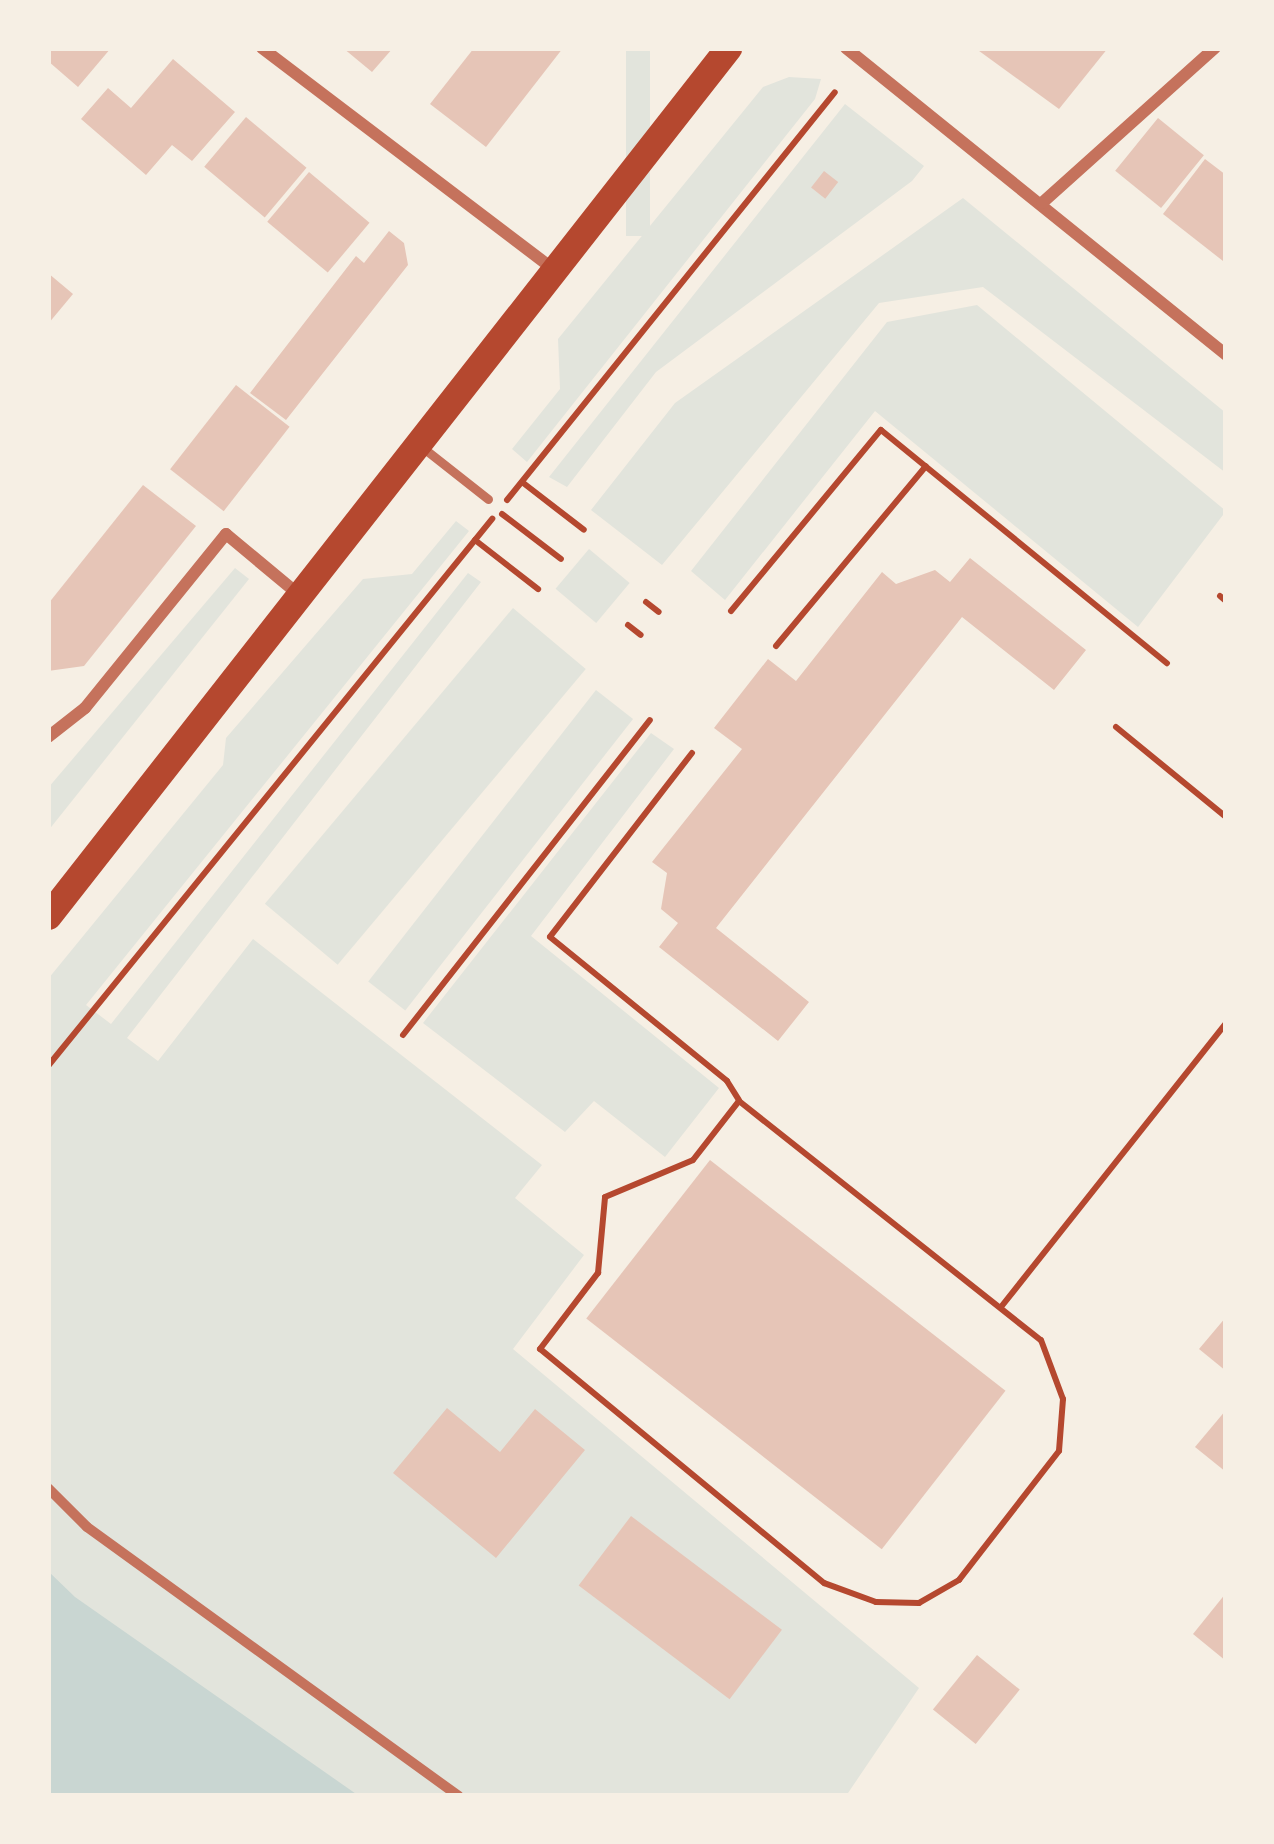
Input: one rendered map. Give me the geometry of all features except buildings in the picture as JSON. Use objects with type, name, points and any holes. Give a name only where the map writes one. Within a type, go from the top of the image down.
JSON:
[{"type":"main road","points":[[48,916],[728,48]]},
{"type":"street","points":[[262,48],[554,270]]},
{"type":"street","points":[[847,48],[1226,355]]},
{"type":"street","points":[[1042,203],[1215,48]]},
{"type":"street","points":[[48,736],[85,708],[226,534],[299,595]]},
{"type":"street","points":[[48,1488],[87,1527],[460,1796]]},
{"type":"lane","points":[[418,443],[488,499]]},
{"type":"path","points":[[48,1066],[835,92]]},
{"type":"path","points":[[731,610],[881,430],[1167,663]]},
{"type":"path","points":[[776,646],[926,466]]},
{"type":"path","points":[[522,482],[584,530]]},
{"type":"path","points":[[498,512],[561,560]]},
{"type":"path","points":[[475,540],[538,589]]},
{"type":"path","points":[[646,602],[659,612]]},
{"type":"path","points":[[628,625],[641,634]]},
{"type":"path","points":[[403,1035],[650,720]]},
{"type":"path","points":[[1116,727],[1226,817]]},
{"type":"path","points":[[692,753],[550,937],[727,1082],[739,1100],[1041,1340],[1063,1399],[1059,1451],[958,1580],[919,1603],[876,1602],[824,1582],[540,1349],[598,1273],[605,1197],[693,1160],[739,1100]]},
{"type":"path","points":[[1000,1307],[1226,1023]]},
{"type":"shaded area","points":[[626,48],[650,48],[650,236],[626,236]]},
{"type":"shaded area","points":[[789,77],[821,79],[815,99],[527,462],[512,449],[560,389],[558,339],[763,87]]},
{"type":"shaded area","points":[[845,104],[924,166],[912,181],[656,372],[567,487],[549,477]]},
{"type":"shaded area","points":[[963,198],[1226,413],[1226,473],[983,287],[879,303],[662,565],[591,510],[675,403]]},
{"type":"shaded area","points":[[977,305],[1226,511],[1138,627],[875,411],[725,600],[691,571],[887,322]]},
{"type":"shaded area","points":[[456,521],[469,531],[86,1005],[111,1024],[468,573],[481,582],[127,1038],[158,1061],[253,939],[542,1165],[515,1198],[584,1255],[513,1349],[919,1688],[846,1796],[48,1796],[48,979],[223,765],[226,738],[363,579],[412,574]]},
{"type":"shaded area","points":[[589,549],[630,583],[596,623],[556,589]]},
{"type":"shaded area","points":[[235,568],[249,579],[48,831],[48,788]]},
{"type":"shaded area","points":[[513,608],[586,669],[338,965],[265,904]]},
{"type":"shaded area","points":[[596,690],[633,719],[405,1011],[368,982]]},
{"type":"shaded area","points":[[651,733],[674,749],[531,936],[719,1088],[665,1157],[594,1101],[565,1132],[423,1023]]},
{"type":"shaded area","points":[[48,1571],[75,1597],[359,1796],[48,1796]]}]
